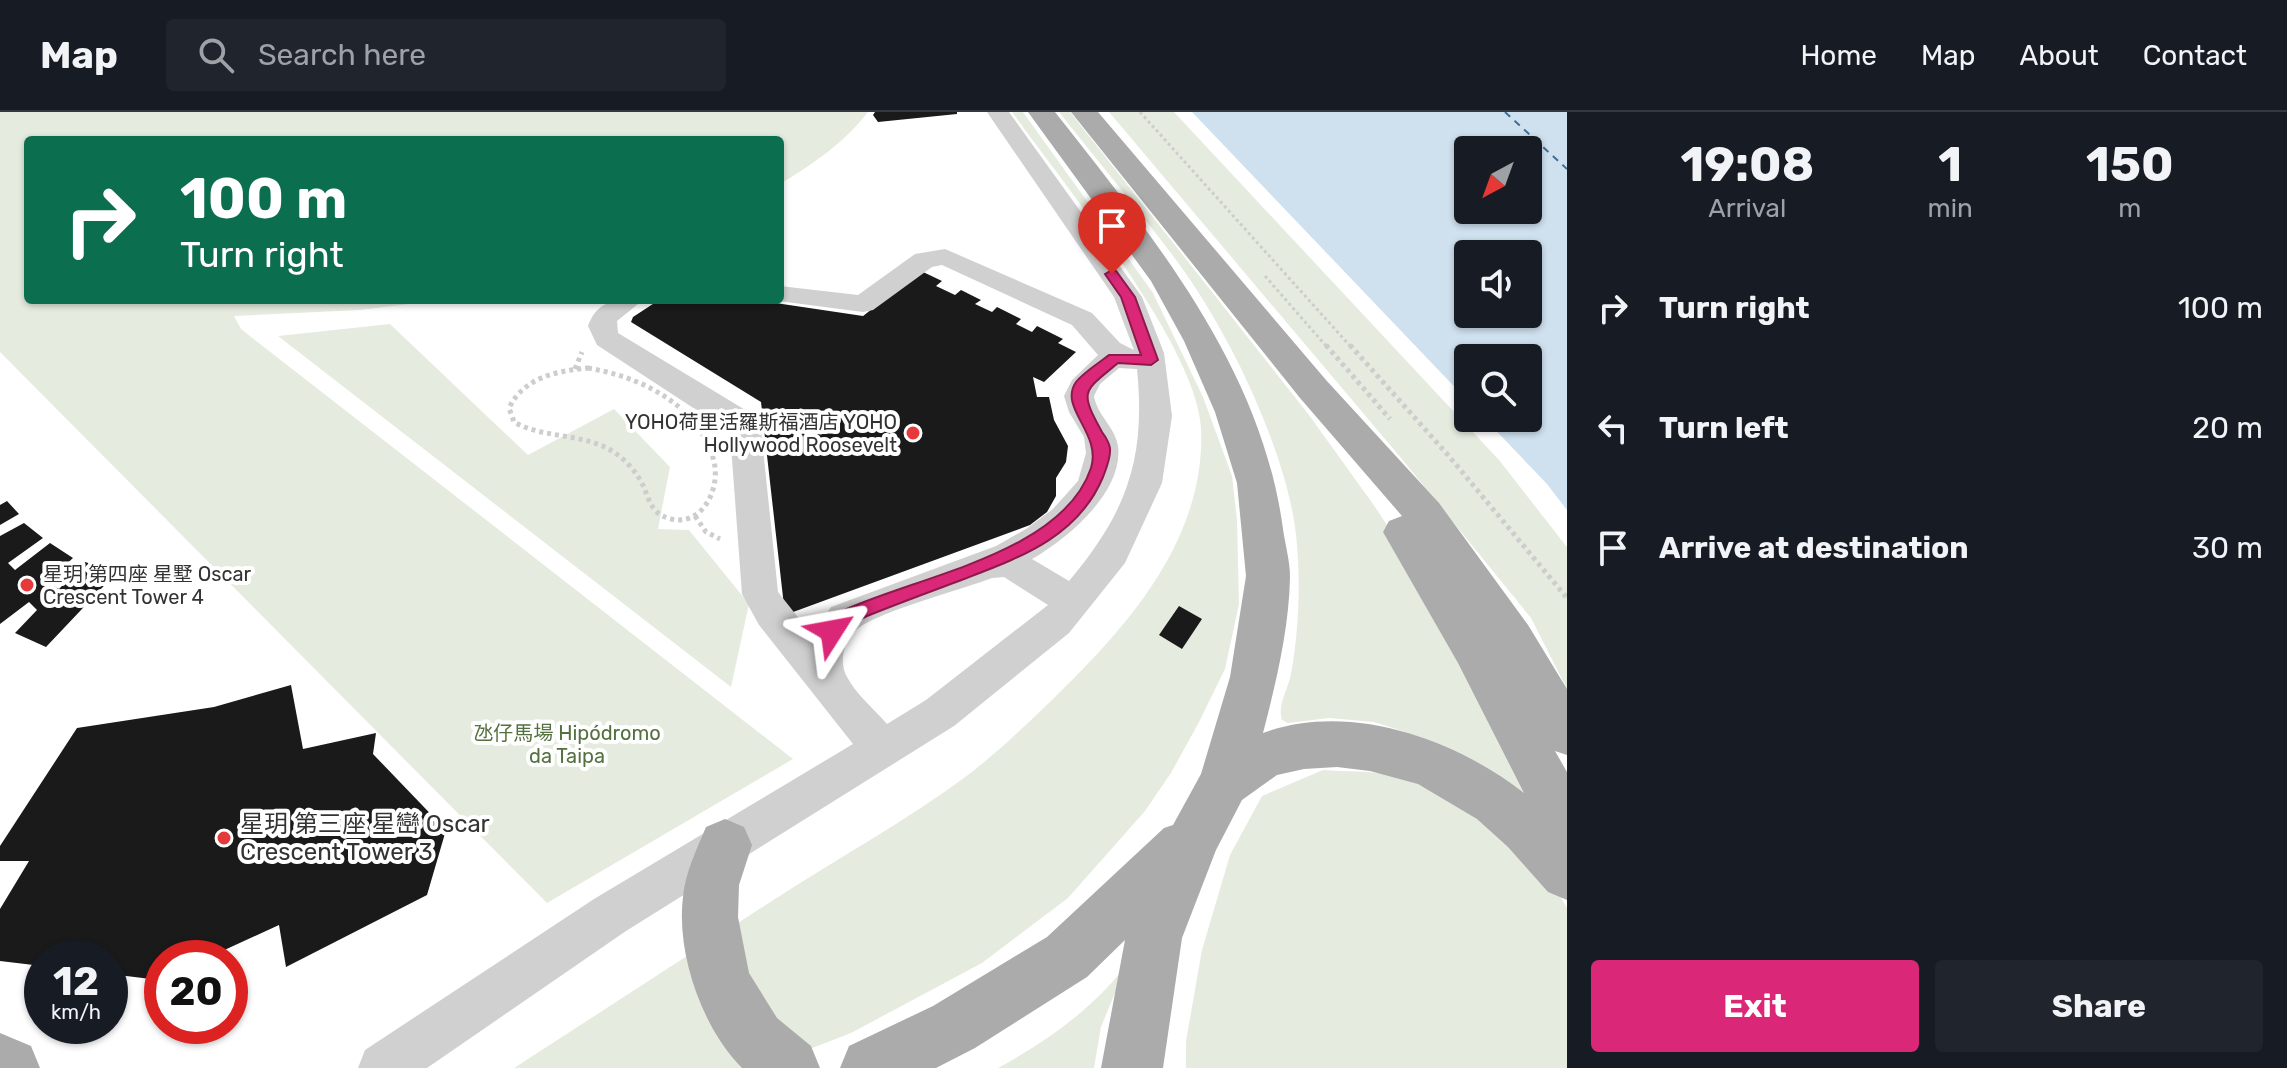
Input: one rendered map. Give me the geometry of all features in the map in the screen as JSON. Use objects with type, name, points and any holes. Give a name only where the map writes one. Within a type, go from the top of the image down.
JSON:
[{"type":"main road","points":[[1041,112],[1167,281],[1201,341],[1234,412],[1257,483],[1268,576],[1254,677],[1224,783],[1194,837],[1154,938],[1132,1068]]},
{"type":"main road","points":[[1084,112],[1313,389],[1424,514],[1512,639],[1567,733]]},
{"type":"main road","points":[[1313,389],[1384,499],[1474,649],[1567,823]]},
{"type":"main road","points":[[1224,783],[1267,753],[1323,742],[1387,750],[1455,777],[1520,822],[1567,873]]},
{"type":"main road","points":[[871,1068],[954,1027],[1067,957],[1194,837]]},
{"type":"main road","points":[[725,845],[710,897],[711,928],[718,963],[733,1003],[757,1039],[789,1068]]},
{"type":"main road","points":[[0,1064],[9,1068]]},
{"type":"street","points":[[383,1068],[610,915],[940,713],[1056,622],[1113,553],[1146,483],[1157,416],[1137,359],[1128,297],[998,112]]},
{"type":"street","points":[[784,294],[863,304],[924,260],[945,257],[1082,319],[1093,328],[1103,347],[1137,359]]},
{"type":"street","points":[[623,304],[608,314],[602,323],[602,333],[607,339],[708,386],[745,430],[760,594],[767,607],[882,749]]},
{"type":"street","points":[[767,607],[785,618],[806,623],[828,622],[1019,551],[1048,533],[1072,513],[1089,490],[1099,466],[1102,446],[1081,406],[1079,394],[1083,384],[1108,361],[1137,359]]},
{"type":"street","points":[[985,564],[995,562],[1015,566],[1073,602]]},
{"type":"street","points":[[830,685],[823,666],[825,646],[832,631],[844,618],[860,610]]},
{"type":"path","points":[[1140,112],[1448,455],[1567,598]]},
{"type":"path","points":[[575,369],[579,355],[586,348]]},
{"type":"path","points":[[575,369],[609,371],[658,391],[695,423],[715,465],[713,494],[703,511],[685,519],[665,517],[646,502],[640,479],[618,455],[585,438],[533,431],[514,422],[509,408],[518,392],[544,376],[575,369]]},
{"type":"green space","name":"氹仔馬場 Hipódromo da Taipa","points":[[0,112],[868,112],[849,134],[784,182],[784,136],[24,136],[24,304],[409,304],[360,310],[234,316],[241,329],[793,759],[547,903],[0,352]]},
{"type":"green space","points":[[1012,112],[1023,112],[1153,293],[1203,397],[1232,476],[1237,520],[1239,604],[1225,669],[1199,722],[1171,773],[1145,811],[1068,898],[982,963],[851,1033],[761,1068],[514,1068],[921,808],[979,766],[1054,698],[1109,641],[1157,578],[1176,543],[1191,507],[1199,469],[1201,428],[1194,393],[1177,353],[1124,266]]},
{"type":"green space","points":[[1059,112],[1070,112],[1309,415],[1373,504],[1429,588],[1529,797],[1421,737],[1374,722],[1329,718],[1288,723],[1282,720],[1282,703],[1291,674],[1296,640],[1298,569],[1290,502],[1268,431],[1236,358],[1198,292],[1150,225]]},
{"type":"green space","points":[[1109,112],[1174,112],[1454,412],[1454,432],[1473,432],[1499,460],[1567,547],[1567,689],[1531,618],[1401,458]]},
{"type":"green space","points":[[390,324],[528,455],[614,409],[670,467],[658,529],[689,530],[749,604],[731,687],[278,336]]},
{"type":"green space","points":[[1323,770],[1382,773],[1441,793],[1491,824],[1535,864],[1567,908],[1567,1068],[1186,1068],[1186,1041],[1202,950],[1230,855],[1262,796]]},
{"type":"green space","points":[[1127,964],[1101,1027],[1094,1068],[998,1068],[1068,1023],[1100,995]]},
{"type":"water","points":[[1192,112],[1567,112],[1567,510],[1497,432],[1542,432],[1542,344],[1454,344],[1454,386]]},
{"type":"building","points":[[875,112],[957,114],[878,122],[873,115]]},
{"type":"building","name":"YOHO荷里活羅斯福酒店 YOHO Hollywood Roosevelt","points":[[921,271],[942,281],[936,286],[955,295],[961,290],[981,300],[975,304],[992,312],[997,307],[1021,319],[1016,324],[1032,332],[1037,326],[1063,339],[1058,343],[1076,352],[1044,382],[1033,377],[1037,397],[1049,397],[1054,420],[1068,446],[1066,462],[1056,478],[1056,496],[1047,512],[1030,525],[785,615],[761,402],[631,322],[633,317],[653,304],[782,304],[863,316]]},
{"type":"building","name":"星玥 第四座 星墅 Oscar Crescent Tower 4","points":[[7,501],[19,514],[0,525],[0,505]]},
{"type":"building","name":"星玥 第四座 星墅 Oscar Crescent Tower 4","points":[[24,523],[43,538],[8,563],[15,570],[50,543],[73,558],[47,582],[59,589],[85,562],[117,572],[46,647],[15,633],[37,610],[29,602],[0,624],[0,536]]},
{"type":"building","points":[[1179,606],[1202,619],[1182,649],[1159,635]]},
{"type":"building","name":"星玥 第三座 星巒 Oscar Crescent Tower 3","points":[[291,685],[303,749],[376,733],[373,754],[446,830],[427,895],[286,967],[279,925],[246,940],[144,940],[144,978],[128,976],[128,940],[24,940],[24,964],[0,961],[0,909],[29,861],[0,861],[0,846],[77,728],[214,707]]},
{"type":"ferry route","points":[[1505,112],[1567,169]]},
{"type":"place","name":"YOHO荷里活羅斯福酒店 YOHO Hollywood Roosevelt","points":[[913,433]]},
{"type":"place","name":"星玥 第四座 星墅 Oscar Crescent Tower 4","points":[[27,585]]},
{"type":"place","name":"星玥 第三座 星巒 Oscar Crescent Tower 3","points":[[224,838]]},
{"type":"route","points":[[832,631],[844,618],[860,610],[1019,551],[1072,513],[1089,490],[1099,466],[1102,446],[1098,433],[1081,406],[1079,394],[1083,384],[1114,358],[1151,360],[1128,297],[1112,274]]}]
